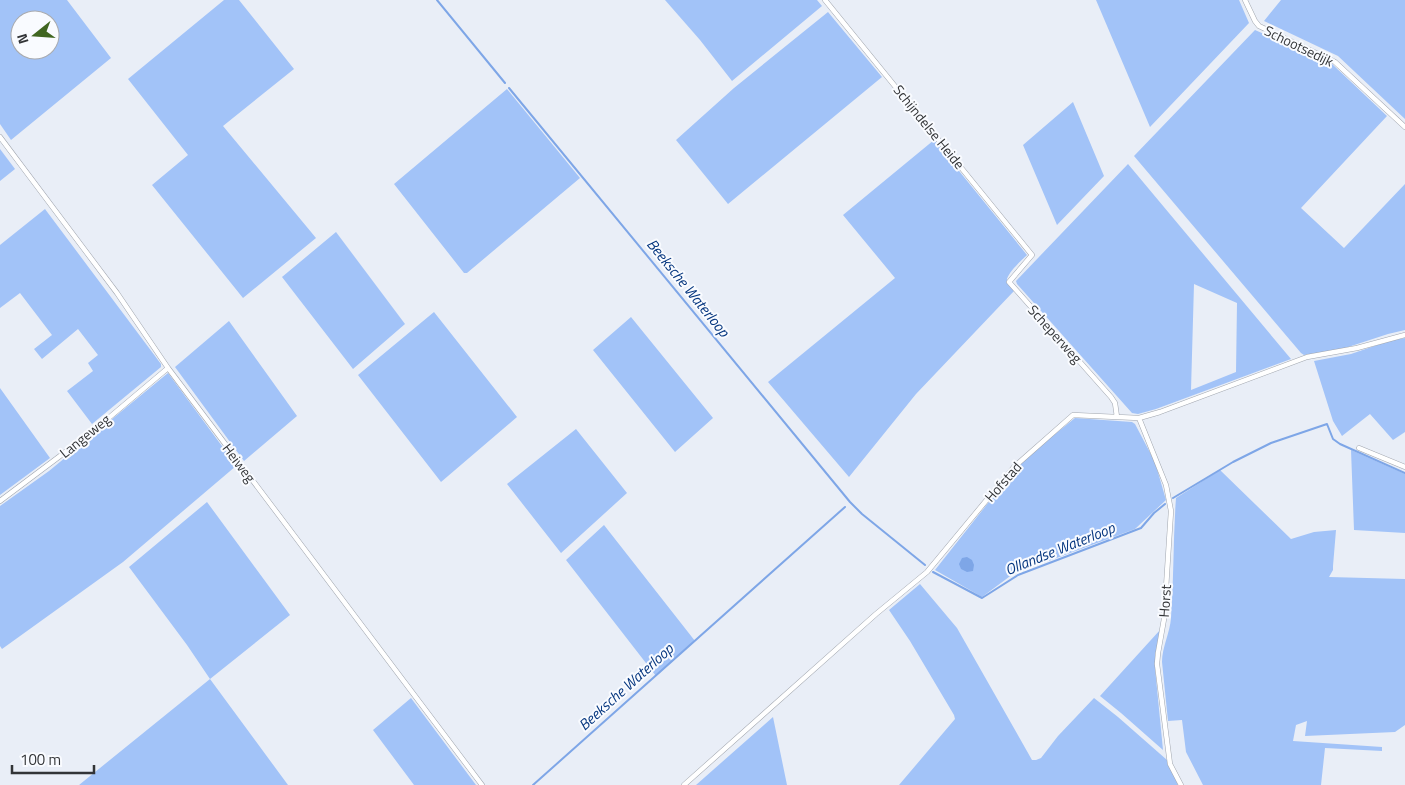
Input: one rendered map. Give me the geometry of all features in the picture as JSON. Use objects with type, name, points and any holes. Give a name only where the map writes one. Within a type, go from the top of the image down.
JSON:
[{"type":"street","name":"Schijndelse Heide","points":[[825,0],[1032,255]]},
{"type":"street","name":"Schootsedijk","points":[[1245,0],[1254,22],[1259,26],[1335,62],[1405,127]]},
{"type":"street","name":"Heiweg","points":[[0,137],[117,293],[168,368],[482,785]]},
{"type":"street","name":"Scheperweg","points":[[1032,255],[1008,282],[1111,397],[1115,403],[1117,417]]},
{"type":"street","name":"Hofstad","points":[[684,785],[876,614],[926,572],[1014,467],[1073,416],[1139,418],[1169,409],[1307,358],[1357,348],[1405,335]]},
{"type":"street","name":"Langeweg","points":[[0,501],[92,432],[168,368]]},
{"type":"street","name":"Horst","points":[[1139,418],[1166,484],[1171,511],[1164,619],[1157,664],[1170,764],[1181,785]]},
{"type":"street","points":[[1359,448],[1405,468]]},
{"type":"shaded area","points":[[0,0],[67,0],[111,58],[11,140],[0,124]]},
{"type":"shaded area","points":[[224,0],[239,0],[294,69],[223,126],[316,238],[243,298],[152,185],[188,155],[128,79]]},
{"type":"shaded area","points":[[665,0],[817,0],[822,6],[732,81]]},
{"type":"shaded area","points":[[1096,0],[1239,0],[1249,23],[1150,127]]},
{"type":"shaded area","points":[[1281,0],[1405,0],[1405,119],[1338,56],[1264,21]]},
{"type":"shaded area","points":[[828,12],[882,77],[728,204],[676,140],[734,88]]},
{"type":"shaded area","points":[[1255,30],[1331,63],[1387,116],[1301,208],[1344,248],[1405,184],[1405,330],[1339,350],[1304,355],[1134,156]]},
{"type":"shaded area","points":[[507,89],[580,178],[467,273],[464,273],[394,184]]},
{"type":"shaded area","points":[[1073,102],[1104,176],[1057,225],[1023,145]]},
{"type":"shaded area","points":[[934,140],[1027,255],[1007,278],[1014,291],[916,394],[849,477],[768,382],[895,278],[843,215]]},
{"type":"shaded area","points":[[0,149],[15,169],[0,181]]},
{"type":"shaded area","points":[[1128,164],[1291,359],[1156,409],[1138,414],[1132,413],[1016,281]],"holes":[[[1194,284],[1237,303],[1236,372],[1191,390]]]},
{"type":"shaded area","points":[[45,209],[161,364],[161,367],[92,424],[67,391],[93,371],[88,363],[98,355],[78,329],[42,359],[34,349],[52,335],[20,293],[0,308],[0,245]]},
{"type":"shaded area","points":[[336,232],[405,324],[353,369],[282,277]]},
{"type":"shaded area","points":[[434,312],[517,417],[441,482],[358,375]]},
{"type":"shaded area","points":[[631,317],[713,418],[675,452],[593,350]]},
{"type":"shaded area","points":[[229,321],[297,416],[244,461],[175,367]]},
{"type":"shaded area","points":[[1405,338],[1405,432],[1393,440],[1370,414],[1342,436],[1333,421],[1314,361],[1351,354],[1389,341]]},
{"type":"shaded area","points":[[168,373],[236,466],[123,562],[2,649],[0,646],[0,506],[49,471]]},
{"type":"shaded area","points":[[0,388],[50,458],[0,495]]},
{"type":"shaded area","points":[[1075,418],[1132,422],[1135,424],[1155,462],[1166,500],[1135,529],[1013,574],[982,597],[935,570],[1015,469]]},
{"type":"shaded area","points":[[576,429],[627,493],[561,553],[507,484]]},
{"type":"shaded area","points":[[1351,450],[1405,474],[1405,533],[1354,530]]},
{"type":"shaded area","points":[[1220,470],[1291,539],[1314,532],[1336,530],[1333,570],[1329,577],[1405,579],[1405,725],[1395,732],[1305,736],[1307,721],[1296,725],[1293,741],[1382,747],[1382,751],[1325,748],[1321,785],[1203,785],[1186,752],[1182,720],[1168,721],[1162,662],[1171,618],[1176,498]]},
{"type":"shaded area","points":[[207,502],[290,615],[210,679],[129,567]]},
{"type":"shaded area","points":[[604,525],[695,641],[656,676],[566,560]]},
{"type":"shaded area","points":[[967,557],[972,560],[974,565],[973,571],[967,572],[961,569],[959,564],[962,558]]},
{"type":"shaded area","points":[[920,584],[957,628],[1032,760],[1041,758],[1058,736],[1094,698],[1167,760],[1178,785],[899,785],[955,719],[910,641],[889,610]]},
{"type":"shaded area","points":[[1160,630],[1162,634],[1155,654],[1155,668],[1163,750],[1100,696]]},
{"type":"shaded area","points":[[210,679],[288,785],[79,785]]},
{"type":"shaded area","points":[[411,698],[476,785],[414,785],[373,730]]},
{"type":"shaded area","points":[[773,717],[787,785],[696,785]]},
{"type":"waterway","name":"Beeksche Waterloop","points":[[437,0],[505,83]]},
{"type":"waterway","name":"Beeksche Waterloop","points":[[509,88],[850,502],[925,565]]},
{"type":"waterway","name":"Ollandse Waterloop","points":[[1173,498],[1233,462],[1271,443],[1327,424],[1333,439],[1340,444],[1405,473]]},
{"type":"waterway","name":"Ollandse Waterloop","points":[[933,572],[982,598],[1018,575],[1141,528],[1165,504]]},
{"type":"waterway","name":"Beeksche Waterloop","points":[[533,785],[845,507]]}]
